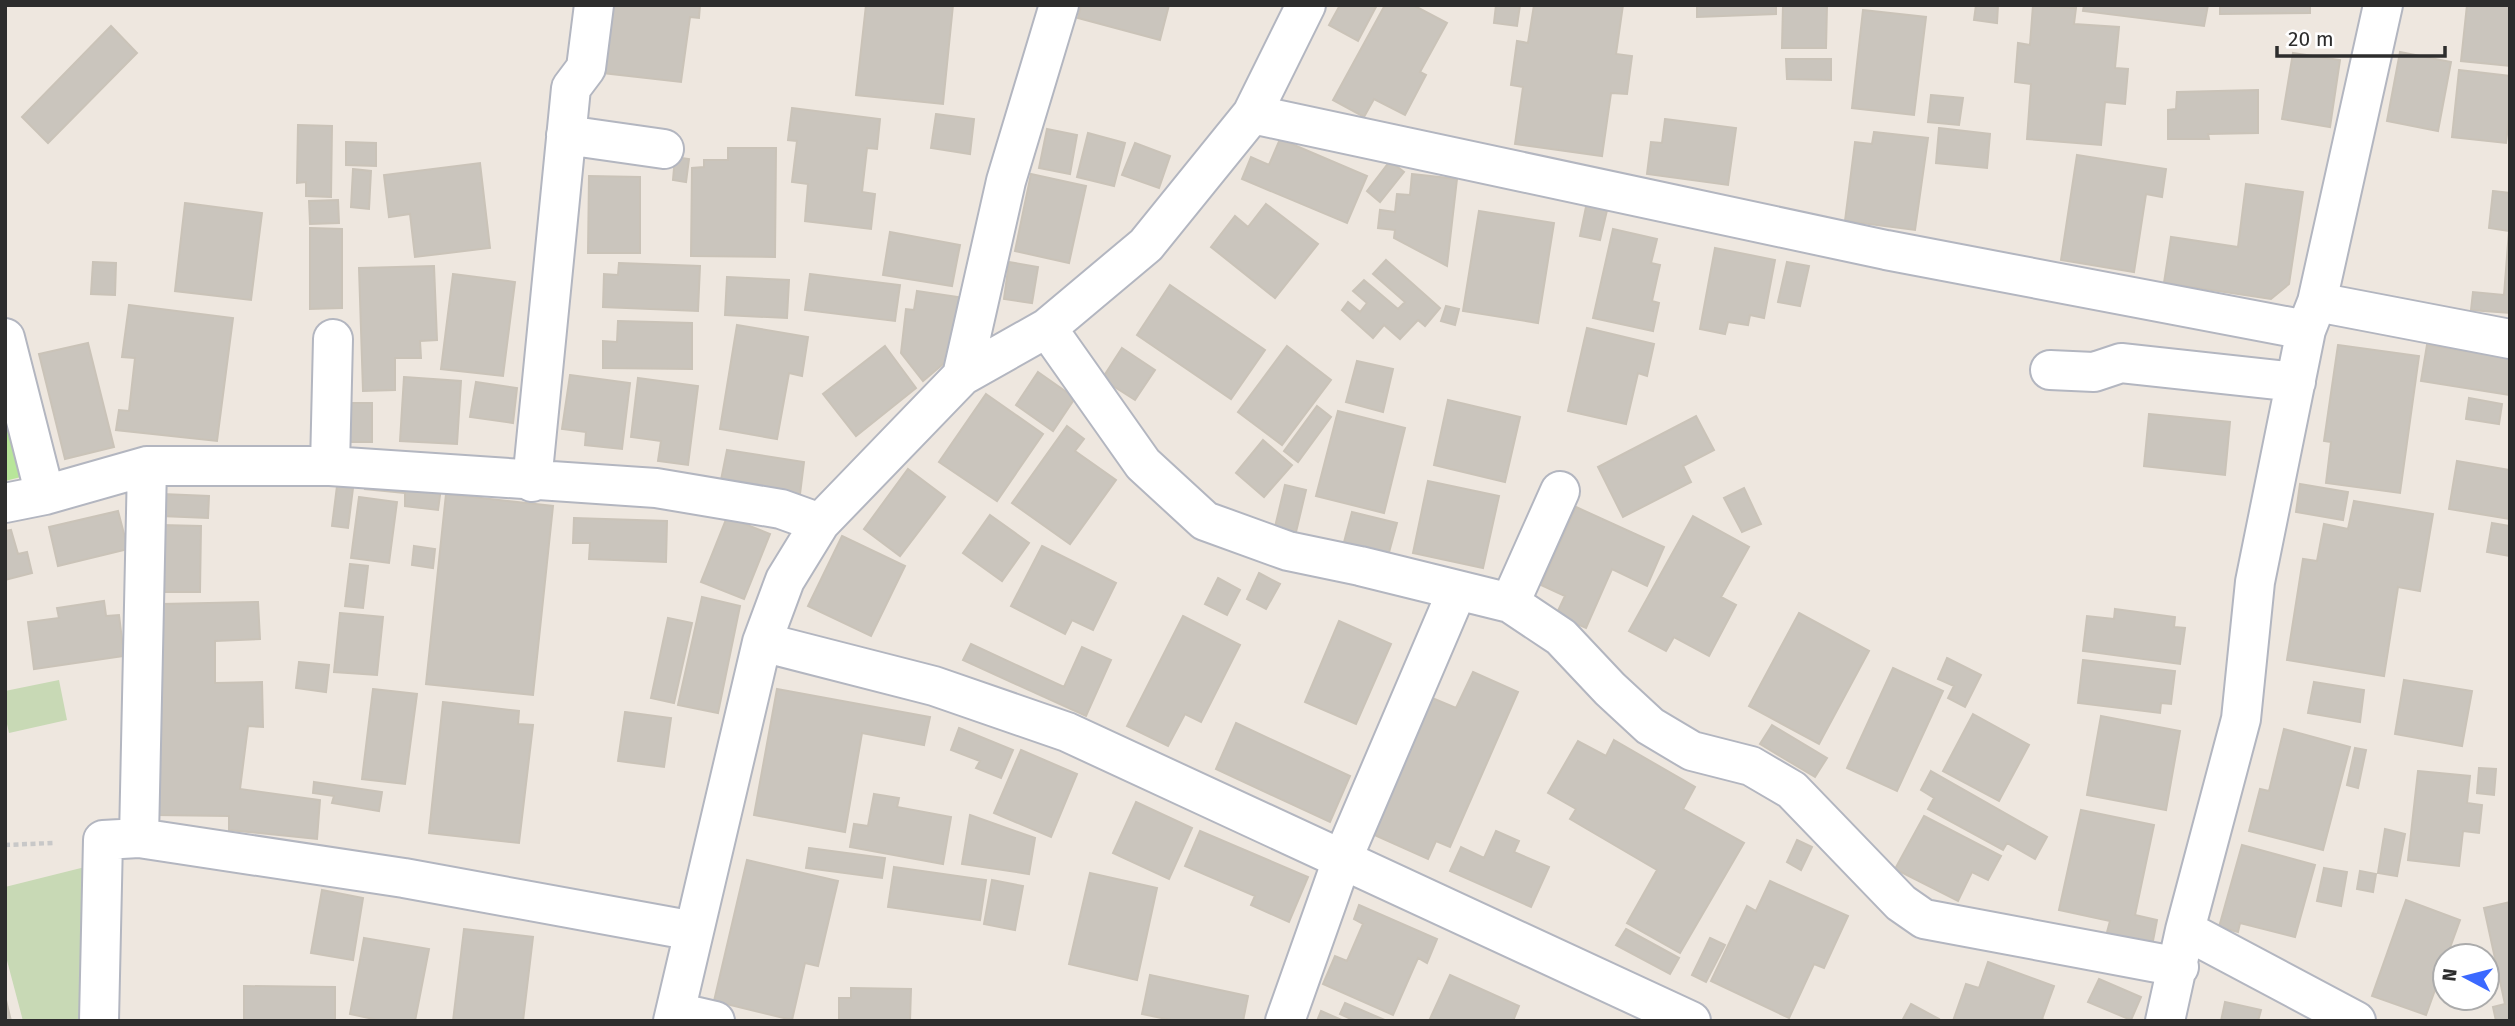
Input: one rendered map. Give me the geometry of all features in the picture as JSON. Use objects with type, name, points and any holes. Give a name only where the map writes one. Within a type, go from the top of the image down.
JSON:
[{"type":"street","points":[[532,482],[571,88],[586,68],[594,5]]},
{"type":"street","points":[[962,376],[1006,181],[1059,5]]},
{"type":"street","points":[[715,1021],[674,1016],[762,642],[785,580],[820,523],[962,376],[1047,328],[1146,245],[1252,114],[1306,5]]},
{"type":"street","points":[[2165,1021],[2185,930],[2241,719],[2255,582],[2296,382],[2383,5]]},
{"type":"street","points":[[1252,114],[1886,250],[2192,310],[2311,316],[2510,339]]},
{"type":"street","points":[[566,135],[664,149]]},
{"type":"street","points":[[2184,369],[2192,310]]},
{"type":"street","points":[[1047,328],[1143,464],[1205,521],[1287,551],[1510,603],[1561,637],[1610,689],[1650,726],[1692,751],[1752,766],[1792,790],[1901,903],[1924,919],[2179,967]]},
{"type":"street","points":[[5,338],[45,495]]},
{"type":"street","points":[[330,466],[333,339]]},
{"type":"street","points":[[2050,370],[2094,372],[2121,363],[2296,382]]},
{"type":"street","points":[[5,503],[45,495],[146,466],[330,466],[532,482],[656,488],[781,509],[820,523]]},
{"type":"street","points":[[99,1021],[121,839],[146,466]]},
{"type":"street","points":[[1510,603],[1560,491]]},
{"type":"street","points":[[1285,1021],[1342,860],[1457,591]]},
{"type":"street","points":[[762,642],[934,686],[1067,732],[1691,1021]]},
{"type":"street","points":[[121,839],[404,878],[694,931]]},
{"type":"street","points":[[2185,930],[2356,1021]]},
{"type":"green space","points":[[5,405],[25,476],[5,481]]},
{"type":"green space","points":[[59,680],[67,720],[9,733],[5,715],[5,691]]},
{"type":"green space","points":[[93,865],[88,1021],[23,1021],[5,953],[5,887]]},
{"type":"building","points":[[611,5],[700,5],[699,18],[690,17],[681,82],[603,73]]},
{"type":"building","points":[[866,5],[953,5],[943,104],[856,95]]},
{"type":"building","points":[[1081,5],[1169,5],[1160,40],[1078,18]]},
{"type":"building","points":[[1340,5],[1377,5],[1358,41],[1329,25]]},
{"type":"building","points":[[1385,5],[1413,5],[1447,23],[1420,72],[1426,75],[1405,115],[1374,99],[1364,117],[1333,100]]},
{"type":"building","points":[[1496,5],[1520,5],[1517,26],[1494,23]]},
{"type":"building","points":[[1534,5],[1623,5],[1616,54],[1632,56],[1627,94],[1611,93],[1602,156],[1515,144],[1523,87],[1511,85],[1517,41],[1528,43]]},
{"type":"building","points":[[1697,5],[1776,5],[1776,14],[1697,17]]},
{"type":"building","points":[[1783,5],[1827,5],[1826,48],[1782,48]]},
{"type":"building","points":[[1976,5],[1998,5],[1997,23],[1974,20]]},
{"type":"building","points":[[2033,5],[2076,8],[2074,24],[2119,27],[2115,68],[2128,69],[2125,104],[2105,102],[2101,145],[2027,139],[2031,84],[2015,82],[2018,43],[2030,45]]},
{"type":"building","points":[[2084,5],[2208,5],[2204,26],[2083,11]]},
{"type":"building","points":[[2220,5],[2310,5],[2310,13],[2220,14]]},
{"type":"building","points":[[2467,5],[2510,5],[2510,66],[2461,61]]},
{"type":"building","points":[[1863,10],[1926,17],[1914,115],[1852,108]]},
{"type":"building","points":[[111,26],[137,53],[48,143],[22,117]]},
{"type":"building","points":[[2400,52],[2451,62],[2438,131],[2387,121]]},
{"type":"building","points":[[2293,53],[2340,60],[2330,127],[2282,119]]},
{"type":"building","points":[[1786,59],[1831,59],[1831,80],[1787,79]]},
{"type":"building","points":[[2459,70],[2510,76],[2506,143],[2452,137]]},
{"type":"building","points":[[2258,90],[2258,133],[2208,134],[2209,139],[2168,139],[2168,110],[2176,109],[2177,92]]},
{"type":"building","points":[[1931,95],[1963,98],[1959,125],[1928,122]]},
{"type":"building","points":[[792,108],[880,119],[877,149],[867,148],[862,192],[875,194],[871,229],[805,221],[808,184],[792,182],[797,141],[788,140]]},
{"type":"building","points":[[936,114],[974,119],[970,154],[931,148]]},
{"type":"building","points":[[1665,119],[1736,128],[1728,185],[1647,174],[1651,142],[1662,143]]},
{"type":"building","points":[[298,125],[332,126],[331,197],[306,196],[306,182],[297,183]]},
{"type":"building","points":[[1939,128],[1990,134],[1987,168],[1936,163]]},
{"type":"building","points":[[1047,129],[1077,135],[1070,174],[1039,168]]},
{"type":"building","points":[[1874,132],[1928,138],[1915,230],[1845,221],[1855,142],[1872,144]]},
{"type":"building","points":[[1088,133],[1125,143],[1114,186],[1077,177]]},
{"type":"building","points":[[1280,139],[1367,176],[1347,223],[1242,179],[1251,157],[1269,165]]},
{"type":"building","points":[[346,142],[376,143],[376,166],[346,165]]},
{"type":"building","points":[[1135,143],[1170,156],[1159,188],[1122,175]]},
{"type":"building","points":[[728,148],[776,148],[775,257],[691,256],[692,168],[704,167],[704,160],[728,160]]},
{"type":"building","points":[[2077,155],[2166,169],[2162,197],[2146,194],[2134,272],[2061,260]]},
{"type":"building","points":[[675,157],[689,159],[686,182],[673,180]]},
{"type":"building","points":[[1390,161],[1404,172],[1380,202],[1367,191]]},
{"type":"building","points":[[480,163],[490,248],[415,257],[410,214],[389,217],[384,175]]},
{"type":"building","points":[[353,169],[371,171],[369,209],[351,207]]},
{"type":"building","points":[[1031,174],[1086,186],[1069,263],[1015,251]]},
{"type":"building","points":[[1412,174],[1457,179],[1447,266],[1394,238],[1395,230],[1378,228],[1380,210],[1395,212],[1397,194],[1410,195]]},
{"type":"building","points":[[589,176],[640,177],[640,253],[588,253]]},
{"type":"building","points":[[2246,184],[2303,192],[2289,284],[2271,299],[2164,283],[2171,237],[2238,247]]},
{"type":"building","points":[[2493,191],[2510,193],[2510,313],[2471,310],[2473,292],[2504,295],[2509,231],[2489,228]]},
{"type":"building","points":[[338,200],[339,223],[310,224],[309,201]]},
{"type":"building","points":[[1587,202],[1608,206],[1600,240],[1580,236]]},
{"type":"building","points":[[185,203],[262,213],[251,300],[175,291]]},
{"type":"building","points":[[1266,204],[1318,244],[1275,298],[1211,247],[1235,216],[1248,227]]},
{"type":"building","points":[[1479,211],[1554,223],[1538,323],[1463,311]]},
{"type":"building","points":[[310,228],[342,229],[342,308],[310,309]]},
{"type":"building","points":[[1613,229],[1657,239],[1651,263],[1660,265],[1652,301],[1659,303],[1653,331],[1593,318]]},
{"type":"building","points":[[890,232],[960,245],[952,286],[883,275]]},
{"type":"building","points":[[1715,248],[1775,260],[1764,318],[1750,315],[1748,325],[1728,322],[1725,334],[1700,329]]},
{"type":"building","points":[[1386,260],[1440,308],[1425,326],[1418,320],[1400,339],[1384,325],[1373,338],[1342,310],[1348,302],[1360,312],[1367,303],[1353,291],[1364,280],[1398,309],[1405,302],[1373,274]]},
{"type":"building","points":[[93,262],[116,263],[115,295],[91,294]]},
{"type":"building","points":[[1009,262],[1038,267],[1032,303],[1004,299]]},
{"type":"building","points":[[1787,262],[1809,266],[1800,306],[1778,302]]},
{"type":"building","points":[[619,263],[700,266],[698,311],[603,307],[604,274],[618,275]]},
{"type":"building","points":[[434,266],[437,340],[420,341],[421,358],[395,358],[395,390],[363,391],[359,268]]},
{"type":"building","points":[[453,274],[515,282],[503,376],[441,369]]},
{"type":"building","points":[[810,274],[900,285],[895,321],[805,310]]},
{"type":"building","points":[[727,277],[789,280],[787,318],[725,315]]},
{"type":"building","points":[[1170,285],[1265,350],[1231,399],[1137,335]]},
{"type":"building","points":[[917,291],[965,298],[955,354],[923,381],[901,353],[906,309],[914,310]]},
{"type":"building","points":[[129,305],[233,318],[217,441],[116,430],[119,410],[129,411],[135,358],[122,357]]},
{"type":"building","points":[[1446,306],[1459,309],[1455,325],[1441,321]]},
{"type":"building","points":[[618,321],[692,323],[692,369],[603,368],[603,341],[617,342]]},
{"type":"building","points":[[737,325],[808,337],[802,376],[789,373],[777,439],[720,429]]},
{"type":"building","points":[[1587,328],[1654,344],[1647,376],[1638,373],[1626,424],[1568,411]]},
{"type":"building","points":[[88,343],[114,447],[65,459],[39,354]]},
{"type":"building","points":[[2338,345],[2419,356],[2400,493],[2326,483],[2331,442],[2324,441]]},
{"type":"building","points":[[2427,345],[2510,358],[2510,395],[2421,381]]},
{"type":"building","points":[[885,346],[916,388],[856,436],[823,394]]},
{"type":"building","points":[[1287,346],[1331,380],[1282,445],[1238,412]]},
{"type":"building","points":[[1122,348],[1155,370],[1135,400],[1102,379]]},
{"type":"building","points":[[1357,361],[1393,369],[1383,412],[1346,402]]},
{"type":"building","points":[[1038,372],[1075,398],[1053,431],[1016,405]]},
{"type":"building","points":[[570,375],[630,383],[622,449],[585,445],[586,432],[562,429]]},
{"type":"building","points":[[404,377],[461,381],[457,444],[400,441]]},
{"type":"building","points":[[638,378],[698,386],[688,465],[658,461],[661,441],[631,437]]},
{"type":"building","points":[[476,382],[517,388],[513,423],[470,417]]},
{"type":"building","points":[[986,394],[1043,434],[997,501],[939,462]]},
{"type":"building","points":[[2469,398],[2502,404],[2499,424],[2466,419]]},
{"type":"building","points":[[1448,400],[1520,417],[1505,482],[1434,465]]},
{"type":"building","points":[[350,403],[372,403],[372,442],[350,442]]},
{"type":"building","points":[[1317,406],[1331,417],[1298,462],[1284,451]]},
{"type":"building","points":[[1338,411],[1405,428],[1384,513],[1316,496]]},
{"type":"building","points":[[2149,414],[2230,422],[2225,475],[2144,466]]},
{"type":"building","points":[[1696,416],[1714,450],[1683,466],[1691,482],[1623,517],[1598,467]]},
{"type":"building","points":[[1067,426],[1084,439],[1075,451],[1116,480],[1070,544],[1012,503]]},
{"type":"building","points":[[1263,440],[1292,465],[1264,497],[1236,473]]},
{"type":"building","points":[[727,450],[804,462],[800,494],[721,480]]},
{"type":"building","points":[[2457,461],[2510,470],[2510,519],[2449,509]]},
{"type":"building","points":[[908,469],[945,497],[900,556],[864,529]]},
{"type":"building","points":[[366,480],[441,488],[438,510],[405,506],[405,493],[365,489]]},
{"type":"building","points":[[1428,481],[1499,496],[1483,568],[1413,553]]},
{"type":"building","points":[[2300,484],[2348,492],[2343,520],[2296,512]]},
{"type":"building","points":[[1285,485],[1306,490],[1296,532],[1275,527]]},
{"type":"building","points":[[337,486],[353,488],[348,528],[332,526]]},
{"type":"building","points":[[1744,488],[1761,524],[1742,532],[1724,498]]},
{"type":"building","points":[[162,494],[209,496],[208,518],[161,516]]},
{"type":"building","points":[[446,494],[553,506],[533,695],[426,684]]},
{"type":"building","points":[[359,497],[397,502],[389,563],[351,558]]},
{"type":"building","points":[[2354,501],[2433,514],[2420,591],[2398,587],[2384,676],[2287,660],[2303,559],[2317,561],[2324,524],[2348,529]]},
{"type":"building","points":[[1576,507],[1664,547],[1647,586],[1612,569],[1586,628],[1556,615],[1565,596],[1541,585]]},
{"type":"building","points":[[118,511],[128,549],[58,566],[49,527]]},
{"type":"building","points":[[1352,512],[1397,523],[1388,556],[1343,546]]},
{"type":"building","points":[[990,515],[1029,543],[1002,581],[963,553]]},
{"type":"building","points":[[1693,516],[1749,547],[1721,597],[1736,605],[1709,656],[1674,637],[1666,651],[1629,631]]},
{"type":"building","points":[[727,517],[770,534],[744,599],[701,582]]},
{"type":"building","points":[[574,518],[667,521],[666,562],[589,559],[590,543],[573,543]]},
{"type":"building","points":[[2492,523],[2510,526],[2510,556],[2487,552]]},
{"type":"building","points":[[161,525],[201,526],[200,592],[161,592]]},
{"type":"building","points":[[11,530],[18,554],[27,552],[32,573],[5,580],[5,531]]},
{"type":"building","points":[[842,536],[905,566],[871,636],[808,606]]},
{"type":"building","points":[[414,546],[435,549],[433,568],[412,565]]},
{"type":"building","points":[[1042,546],[1116,583],[1093,630],[1072,620],[1065,634],[1011,606]]},
{"type":"building","points":[[350,564],[368,566],[363,608],[345,606]]},
{"type":"building","points":[[1259,573],[1280,584],[1266,609],[1247,599]]},
{"type":"building","points":[[1218,578],[1240,590],[1227,615],[1205,604]]},
{"type":"building","points":[[702,597],[740,606],[718,713],[678,705]]},
{"type":"building","points":[[104,601],[106,616],[119,615],[124,656],[34,669],[28,622],[59,618],[57,608]]},
{"type":"building","points":[[258,602],[260,639],[215,641],[215,683],[262,682],[263,727],[248,726],[240,789],[320,800],[317,839],[229,830],[229,816],[156,815],[162,604]]},
{"type":"building","points":[[2115,609],[2175,617],[2174,627],[2185,628],[2180,664],[2083,651],[2087,616],[2114,619]]},
{"type":"building","points":[[340,613],[383,617],[377,675],[334,672]]},
{"type":"building","points":[[1799,613],[1869,651],[1819,744],[1749,706]]},
{"type":"building","points":[[1183,616],[1240,645],[1201,722],[1185,714],[1168,746],[1127,726]]},
{"type":"building","points":[[668,618],[692,623],[674,703],[651,698]]},
{"type":"building","points":[[1339,621],[1391,644],[1356,724],[1305,702]]},
{"type":"building","points":[[971,644],[1064,687],[1082,647],[1111,660],[1086,716],[963,660]]},
{"type":"building","points":[[1947,658],[1981,675],[1965,707],[1948,698],[1954,686],[1938,679]]},
{"type":"building","points":[[2083,660],[2175,671],[2171,704],[2161,703],[2160,713],[2078,703]]},
{"type":"building","points":[[299,662],[329,665],[326,692],[296,688]]},
{"type":"building","points":[[1893,668],[1943,691],[1897,791],[1847,768]]},
{"type":"building","points":[[1473,672],[1518,692],[1450,847],[1436,841],[1428,859],[1370,833],[1430,697],[1456,708]]},
{"type":"building","points":[[2404,680],[2472,691],[2462,746],[2395,734]]},
{"type":"building","points":[[2314,682],[2364,690],[2360,722],[2308,713]]},
{"type":"building","points":[[373,689],[417,694],[405,784],[362,779]]},
{"type":"building","points":[[777,689],[930,717],[924,745],[862,733],[845,832],[754,815]]},
{"type":"building","points":[[443,702],[519,711],[518,724],[533,725],[519,843],[429,833]]},
{"type":"building","points":[[625,712],[671,718],[664,767],[618,761]]},
{"type":"building","points":[[1973,714],[2029,745],[1999,801],[1943,771]]},
{"type":"building","points":[[2101,716],[2180,731],[2166,810],[2087,795]]},
{"type":"building","points":[[1236,723],[1350,776],[1330,822],[1216,769]]},
{"type":"building","points":[[1772,725],[1827,758],[1815,777],[1760,744]]},
{"type":"building","points":[[959,728],[1013,750],[1001,778],[976,768],[980,761],[951,750]]},
{"type":"building","points":[[2284,729],[2350,747],[2323,850],[2249,831],[2260,789],[2269,791]]},
{"type":"building","points":[[1614,740],[1695,787],[1683,809],[1744,843],[1680,953],[1627,923],[1657,870],[1570,819],[1576,809],[1548,793],[1578,741],[1606,756]]},
{"type":"building","points":[[2355,748],[2366,750],[2358,788],[2347,785]]},
{"type":"building","points":[[1021,750],[1077,774],[1051,837],[994,813]]},
{"type":"building","points":[[2479,768],[2496,769],[2494,795],[2477,793]]},
{"type":"building","points":[[1931,771],[2047,837],[2035,859],[2007,843],[2003,850],[1928,809],[1934,798],[1921,790]]},
{"type":"building","points":[[2418,771],[2470,776],[2467,803],[2482,805],[2479,833],[2463,831],[2459,866],[2408,860]]},
{"type":"building","points":[[314,782],[382,792],[379,811],[332,803],[334,796],[313,793]]},
{"type":"building","points":[[874,794],[899,798],[897,807],[951,817],[943,864],[850,847],[854,824],[868,826]]},
{"type":"building","points":[[1136,802],[1192,828],[1169,879],[1113,853]]},
{"type":"building","points":[[2081,810],[2154,825],[2135,915],[2157,920],[2152,946],[2106,936],[2110,921],[2059,910]]},
{"type":"building","points":[[970,815],[1035,838],[1029,874],[962,864]]},
{"type":"building","points":[[1924,816],[2001,856],[1988,880],[1972,872],[1958,901],[1895,869]]},
{"type":"building","points":[[2385,829],[2405,834],[2397,876],[2378,873]]},
{"type":"building","points":[[1200,831],[1308,877],[1289,922],[1251,905],[1255,896],[1185,866]]},
{"type":"building","points":[[1496,831],[1519,841],[1514,852],[1549,867],[1531,907],[1450,871],[1461,847],[1484,858]]},
{"type":"building","points":[[1797,840],[1812,847],[1801,870],[1787,862]]},
{"type":"building","points":[[2242,845],[2315,865],[2295,937],[2240,923],[2238,932],[2219,927]]},
{"type":"building","points":[[809,848],[885,858],[882,878],[806,868]]},
{"type":"building","points":[[747,860],[838,881],[818,966],[805,963],[792,1020],[714,1001]]},
{"type":"building","points":[[894,867],[986,880],[980,920],[888,907]]},
{"type":"building","points":[[2324,868],[2347,872],[2341,906],[2317,901]]},
{"type":"building","points":[[2360,871],[2376,874],[2373,892],[2357,889]]},
{"type":"building","points":[[1090,873],[1157,888],[1137,980],[1069,964]]},
{"type":"building","points":[[992,880],[1023,886],[1015,930],[984,924]]},
{"type":"building","points":[[1770,881],[1848,916],[1824,968],[1814,964],[1789,1018],[1711,981],[1747,906],[1756,911]]},
{"type":"building","points":[[322,890],[363,898],[353,960],[311,953]]},
{"type":"building","points":[[2406,900],[2460,920],[2452,942],[2431,942],[2431,1001],[2426,1015],[2372,996]]},
{"type":"building","points":[[2510,902],[2510,1021],[2496,1021],[2494,1012],[2501,1012],[2501,1005],[2505,1004],[2501,986],[2501,942],[2491,942],[2484,908]]},
{"type":"building","points":[[1359,905],[1437,939],[1427,963],[1418,958],[1393,1015],[1323,984],[1335,956],[1347,961],[1363,924],[1354,919]]},
{"type":"building","points":[[464,929],[533,937],[523,1021],[453,1021]]},
{"type":"building","points":[[1626,929],[1679,958],[1670,974],[1616,945]]},
{"type":"building","points":[[364,938],[429,949],[415,1021],[383,1021],[350,1014]]},
{"type":"building","points":[[1710,938],[1725,945],[1706,982],[1692,975]]},
{"type":"building","points":[[1988,962],[2054,986],[2042,1019],[2047,1021],[1953,1021],[1966,984],[1979,988]]},
{"type":"building","points":[[1150,975],[1248,996],[1243,1021],[1176,1021],[1142,1014]]},
{"type":"building","points":[[1450,975],[1519,1006],[1513,1021],[1429,1021]]},
{"type":"building","points":[[2099,979],[2141,997],[2131,1020],[2088,1002]]},
{"type":"building","points":[[244,986],[335,987],[335,1021],[244,1021]]},
{"type":"building","points":[[851,988],[911,989],[910,1021],[839,1021],[839,998],[851,998]]},
{"type":"building","points":[[5,996],[11,1021],[5,1021]]},
{"type":"building","points":[[2225,1002],[2261,1010],[2258,1021],[2221,1021]]},
{"type":"building","points":[[1345,1003],[1387,1021],[1355,1021],[1340,1014]]},
{"type":"building","points":[[1911,1004],[1939,1019],[1938,1021],[1902,1021]]},
{"type":"building","points":[[1321,1011],[1344,1021],[1317,1021]]}]
